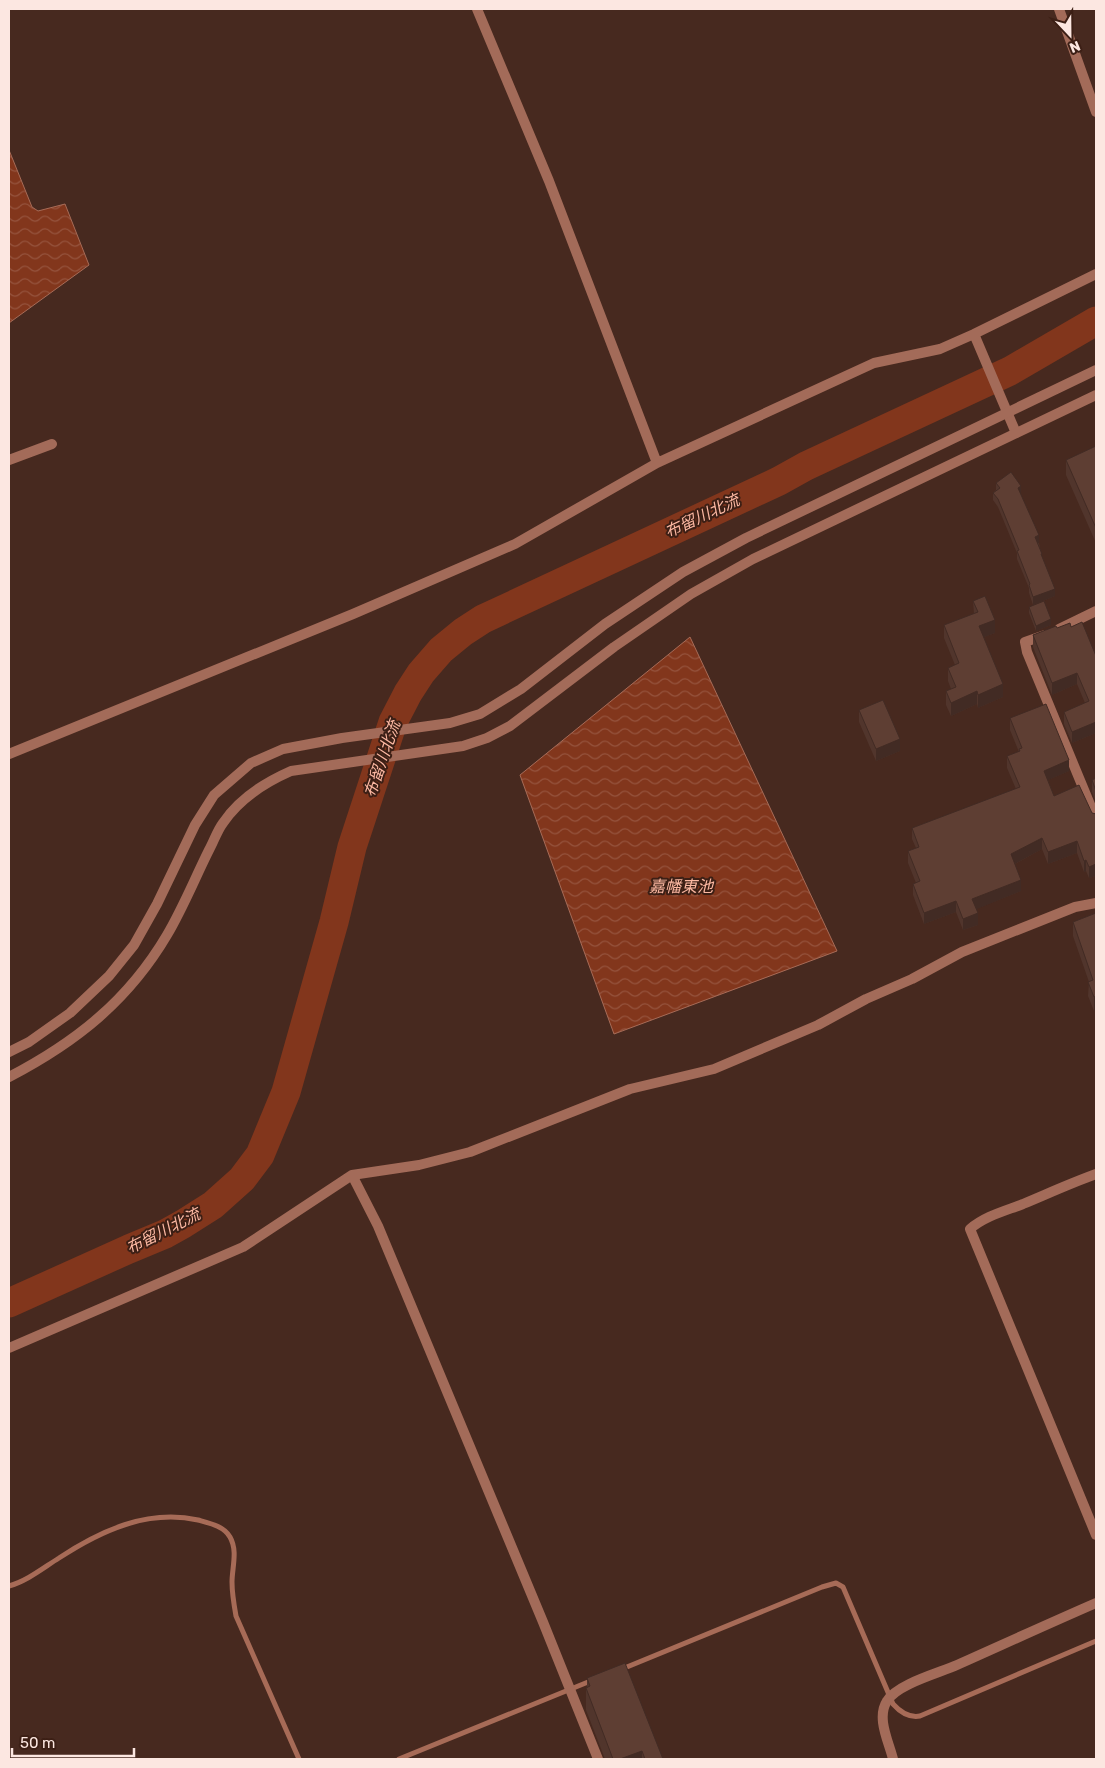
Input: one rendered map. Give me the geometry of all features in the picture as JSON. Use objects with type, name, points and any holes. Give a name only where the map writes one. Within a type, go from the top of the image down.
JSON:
[{"type":"street","points":[[477,9],[549,181],[657,463]]},
{"type":"street","points":[[1059,9],[1096,112]]},
{"type":"street","points":[[9,754],[353,614],[515,544],[657,463],[874,363],[940,349],[976,338],[996,325],[1096,274]]},
{"type":"street","points":[[976,338],[1016,433]]},
{"type":"street","points":[[9,1052],[29,1042],[70,1013],[110,976],[134,945],[148,921],[195,825],[214,795],[251,763],[283,749],[342,738],[423,728],[450,723],[480,714],[521,689],[605,624],[683,572],[746,538],[1096,370]]},
{"type":"street","points":[[9,1077],[38,1062],[73,1039],[102,1016],[122,996],[146,967],[168,934],[223,822],[248,796],[270,780],[291,771],[463,746],[487,738],[531,711],[614,647],[691,594],[753,558],[1096,394]]},
{"type":"street","points":[[9,460],[52,444]]},
{"type":"street","points":[[1096,611],[1041,637],[1024,642],[1096,819]]},
{"type":"street","points":[[9,1348],[243,1247],[352,1174],[419,1165],[470,1152],[630,1089],[714,1069],[818,1025],[962,952],[1075,906],[1096,903]]},
{"type":"street","points":[[352,1174],[389,1254],[543,1622],[598,1759]]},
{"type":"street","points":[[1096,1174],[991,1216],[970,1229],[1096,1534]]},
{"type":"street","points":[[893,1759],[882,1712],[887,1700],[895,1693],[916,1681],[1096,1603]]},
{"type":"water","points":[[9,150],[32,207],[38,211],[65,204],[89,265],[9,323]]},
{"type":"water","name":"嘉幡東池","points":[[690,637],[837,951],[614,1034],[520,775]]},
{"type":"building","points":[[1096,446],[1096,528],[1066,460]]},
{"type":"building","points":[[1011,472],[1021,486],[1018,488],[1039,535],[1035,537],[1055,589],[1033,597],[1017,551],[1019,550],[998,499],[993,493],[1000,488],[996,483]]},
{"type":"building","points":[[985,596],[995,620],[979,626],[1003,684],[978,695],[977,691],[951,703],[946,691],[956,687],[948,668],[959,663],[944,625],[978,612],[973,601]]},
{"type":"building","points":[[1044,601],[1051,619],[1036,626],[1029,607]]},
{"type":"building","points":[[1082,622],[1096,656],[1096,722],[1072,732],[1064,712],[1089,701],[1077,673],[1052,683],[1033,635],[1056,626],[1057,628],[1070,623],[1071,627]]},
{"type":"building","points":[[883,700],[900,739],[876,749],[859,710]]},
{"type":"building","points":[[1046,704],[1069,760],[1044,771],[1054,796],[1079,785],[1092,813],[1096,814],[1096,864],[1089,867],[1086,860],[1084,861],[1077,841],[1048,852],[1042,838],[1011,854],[1021,880],[972,899],[978,913],[963,919],[956,901],[924,913],[913,884],[920,881],[908,851],[919,847],[912,828],[1020,787],[1007,756],[1020,751],[1019,749],[1022,748],[1010,718]]},
{"type":"building","points":[[1096,778],[1096,791],[1092,780]]},
{"type":"building","points":[[1096,913],[1096,996],[1094,997],[1088,982],[1093,980],[1073,922]]},
{"type":"building","points":[[625,1663],[663,1759],[645,1759],[642,1751],[620,1759],[613,1759],[586,1688],[590,1686],[587,1678]]},
{"type":"waterway","name":"布留川北流","points":[[9,1303],[165,1234],[183,1224],[213,1205],[242,1179],[260,1155],[286,1092],[334,922],[352,847],[393,722],[421,673],[441,650],[483,619],[1010,371],[1096,321]]},
{"type":"waterway","points":[[9,1586],[29,1578],[91,1539],[108,1531],[142,1520],[179,1517],[198,1520],[224,1530],[230,1537],[234,1548],[232,1586],[236,1616],[299,1759]]},
{"type":"waterway","points":[[622,1669],[822,1587],[836,1583],[843,1587],[893,1704],[909,1715],[920,1716],[1096,1641]]},
{"type":"waterway","points":[[399,1759],[593,1680]]}]
